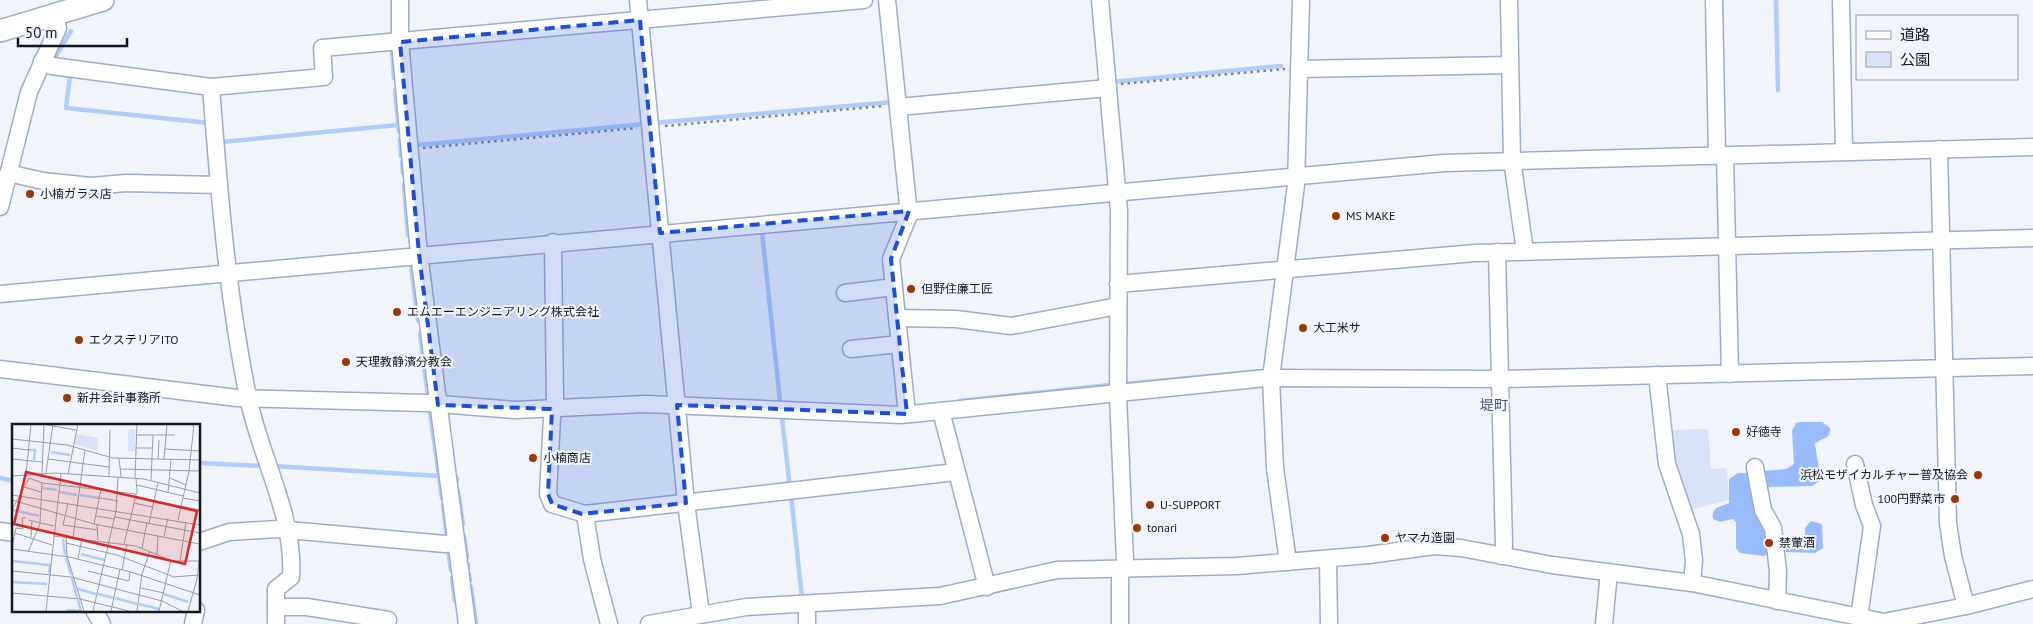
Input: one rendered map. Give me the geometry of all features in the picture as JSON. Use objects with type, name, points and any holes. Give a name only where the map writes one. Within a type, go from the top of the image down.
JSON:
[{"type":"main road","points":[[1,28],[103,0]]},
{"type":"street","points":[[400,0],[400,42],[419,254],[467,624]]},
{"type":"street","points":[[638,0],[686,503],[701,614]]},
{"type":"street","points":[[42,61],[52,66],[211,87],[324,77],[322,48],[864,0]]},
{"type":"street","points":[[888,0],[909,215],[890,259],[907,414]]},
{"type":"street","points":[[1100,0],[1117,192],[1118,394],[1125,562],[1120,576],[1120,624]]},
{"type":"street","points":[[1288,562],[1276,468],[1271,378],[1296,176],[1301,0]]},
{"type":"street","points":[[1509,0],[1512,160],[1525,251]]},
{"type":"street","points":[[1714,0],[1727,246],[1730,374]]},
{"type":"street","points":[[1841,0],[1844,152]]},
{"type":"street","points":[[0,207],[2,188],[8,173],[29,92],[58,28],[54,15]]},
{"type":"street","points":[[1299,69],[1510,64]]},
{"type":"street","points":[[898,106],[1108,86]]},
{"type":"street","points":[[211,87],[226,272],[248,398],[288,530],[292,552],[291,577],[276,589],[276,624]]},
{"type":"street","points":[[0,294],[419,254],[1444,163],[2033,147]]},
{"type":"street","points":[[1940,149],[1949,534],[1966,606]]},
{"type":"street","points":[[8,173],[43,181],[91,186],[126,183],[219,185]]},
{"type":"street","points":[[1118,284],[1497,252],[2033,238]]},
{"type":"street","points":[[554,242],[553,409],[548,494],[552,504],[585,514],[956,472]]},
{"type":"street","points":[[1497,252],[1504,546],[1502,556]]},
{"type":"street","points":[[845,293],[894,287]]},
{"type":"street","points":[[897,318],[956,319],[1011,326],[1118,306]]},
{"type":"street","points":[[851,349],[900,344]]},
{"type":"street","points":[[0,369],[248,398],[438,405],[515,410],[625,404],[907,414],[1271,378],[1500,379],[2033,366]]},
{"type":"street","points":[[1657,376],[1667,464],[1692,534],[1694,561],[1692,583]]},
{"type":"street","points":[[941,411],[987,587]]},
{"type":"street","points":[[1855,464],[1864,506],[1872,526],[1866,621]]},
{"type":"street","points":[[1755,467],[1763,510],[1774,528],[1778,571],[1776,601]]},
{"type":"street","points":[[585,514],[592,560],[609,624]]},
{"type":"street","points":[[200,542],[229,532],[277,529],[445,544],[456,543]]},
{"type":"street","points":[[649,624],[746,607],[924,598],[957,594],[1058,570],[1218,567],[1288,562],[1434,546],[1461,548],[1502,556],[1692,583],[1866,621],[1898,621],[2033,590]]},
{"type":"street","points":[[1328,558],[1329,624]]},
{"type":"street","points":[[1604,624],[1609,572]]},
{"type":"street","points":[[807,604],[807,624]]},
{"type":"street","points":[[276,607],[307,607],[388,620]]},
{"type":"street","points":[[95,612],[102,624]]},
{"type":"path","points":[[1108,86],[1266,70],[1299,69]]},
{"type":"path","points":[[664,126],[898,106]]},
{"type":"path","points":[[426,148],[646,128]]},
{"type":"highlighted area","points":[[640,20],[660,233],[909,211],[891,259],[907,414],[677,405],[686,503],[582,514],[552,504],[548,494],[552,409],[438,405],[419,254],[400,42]]},
{"type":"green space","points":[[1708,429],[1711,469],[1727,468],[1729,500],[1690,510],[1675,473],[1668,430]]},
{"type":"shaded area","points":[[1822,422],[1830,428],[1829,435],[1815,444],[1821,480],[1812,486],[1766,487],[1764,471],[1786,469],[1794,464],[1792,431],[1796,423]]},
{"type":"shaded area","points":[[1738,473],[1750,473],[1771,550],[1764,556],[1740,553],[1736,548],[1736,522],[1733,519],[1720,522],[1713,519],[1713,512],[1715,510],[1729,503],[1729,479]]},
{"type":"shaded area","points":[[1811,521],[1822,524],[1823,548],[1815,553],[1786,552],[1784,547],[1786,544],[1805,540],[1805,528]]},
{"type":"waterway","points":[[1776,0],[1778,90]]},
{"type":"waterway","points":[[54,59],[71,31]]},
{"type":"waterway","points":[[392,48],[394,78]]},
{"type":"waterway","points":[[1112,82],[1281,66]]},
{"type":"waterway","points":[[65,75],[70,76],[66,108],[209,123]]},
{"type":"waterway","points":[[395,90],[399,131]]},
{"type":"waterway","points":[[654,123],[893,102]]},
{"type":"waterway","points":[[418,145],[645,124]]},
{"type":"waterway","points":[[221,140],[221,142],[398,125]]},
{"type":"waterway","points":[[400,139],[401,156]]},
{"type":"waterway","points":[[402,162],[403,173]]},
{"type":"waterway","points":[[404,184],[408,235]]},
{"type":"waterway","points":[[762,232],[780,401]]},
{"type":"waterway","points":[[411,266],[418,320]]},
{"type":"waterway","points":[[420,334],[428,396]]},
{"type":"waterway","points":[[1125,384],[1264,371]]},
{"type":"waterway","points":[[960,401],[1110,385]]},
{"type":"waterway","points":[[430,411],[442,498]]},
{"type":"waterway","points":[[782,418],[790,488]]},
{"type":"waterway","points":[[200,463],[264,466]]},
{"type":"waterway","points":[[273,466],[439,476]]},
{"type":"waterway","points":[[0,478],[12,481]]},
{"type":"waterway","points":[[458,492],[463,524]]},
{"type":"waterway","points":[[791,495],[802,598]]},
{"type":"waterway","points":[[443,505],[447,538]]},
{"type":"waterway","points":[[464,536],[467,557]]},
{"type":"waterway","points":[[448,550],[451,570]]},
{"type":"waterway","points":[[469,574],[470,581]]},
{"type":"waterway","points":[[452,578],[455,601]]},
{"type":"waterway","points":[[471,587],[476,624]]},
{"type":"place","name":"小楠ガラス店","points":[[30,194]]},
{"type":"place","name":"MS MAKE","points":[[1336,216]]},
{"type":"place","name":"但野住廉工匠","points":[[911,289]]},
{"type":"place","name":"エムエーエンジニアリング株式会社","points":[[397,312]]},
{"type":"place","name":"大工米サ","points":[[1303,328]]},
{"type":"place","name":"エクステリアITO","points":[[79,340]]},
{"type":"place","name":"天理教静濱分教会","points":[[346,362]]},
{"type":"place","name":"新井会計事務所","points":[[67,398]]},
{"type":"place","name":"好徳寺","points":[[1736,432]]},
{"type":"place","name":"小楠商店","points":[[533,458]]},
{"type":"place","name":"浜松モザイカルチャー普及協会","points":[[1978,475]]},
{"type":"place","name":"100円野菜市","points":[[1955,499]]},
{"type":"place","name":"U-SUPPORT","points":[[1150,505]]},
{"type":"place","name":"tonari","points":[[1137,528]]},
{"type":"place","name":"ヤマカ造園","points":[[1385,538]]},
{"type":"place","name":"禁葷酒","points":[[1769,543]]},
{"type":"district","name":"堤町","points":[[1494,405]]}]
